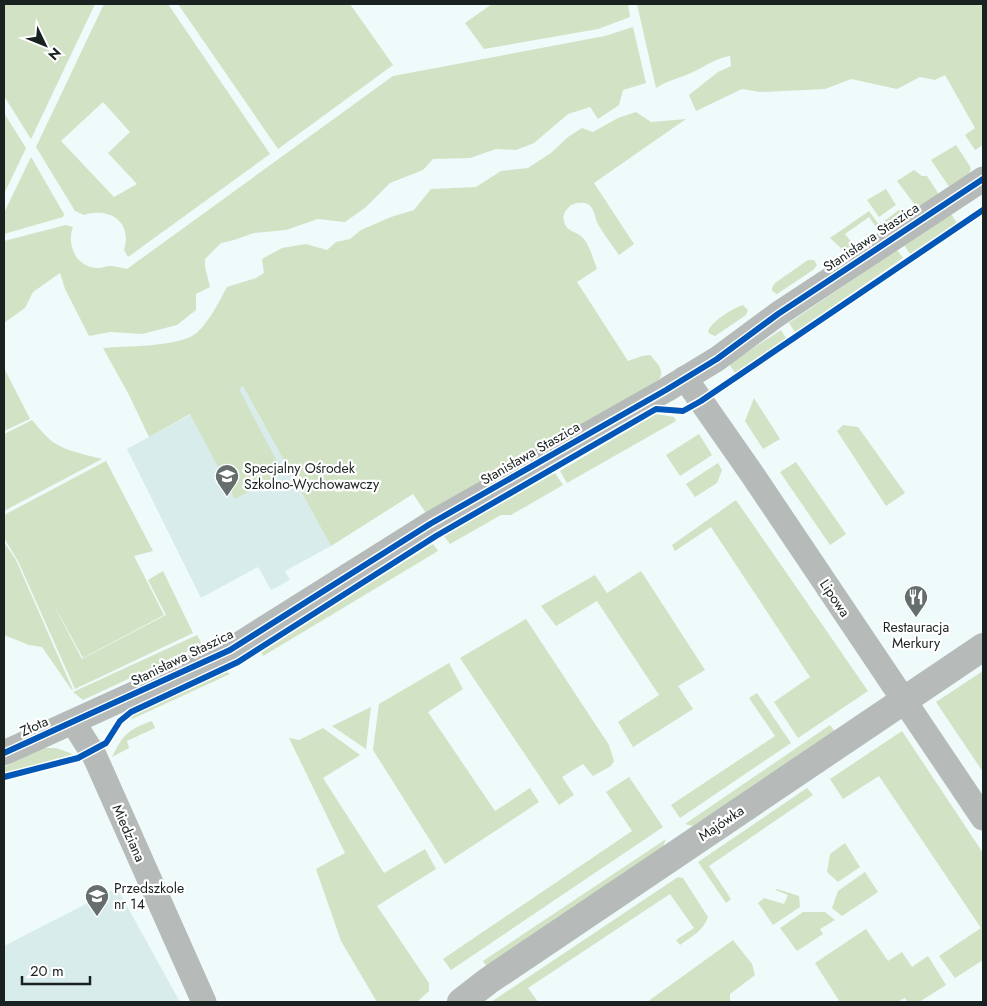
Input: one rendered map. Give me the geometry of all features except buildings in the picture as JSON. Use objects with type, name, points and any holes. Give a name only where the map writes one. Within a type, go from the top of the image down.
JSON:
[{"type":"street","name":"Stanisława Staszica","points":[[74,722],[230,650],[430,524],[717,359],[778,314],[983,179]]},
{"type":"street","name":"Lipowa","points":[[685,378],[752,474],[983,818]]},
{"type":"street","name":"Majówka","points":[[460,1002],[488,981],[983,647]]},
{"type":"street","name":"Złota","points":[[4,753],[74,722]]},
{"type":"street","name":"Miedziana","points":[[74,722],[95,757],[204,1002]]},
{"type":"shaded area","name":"Specjalny Ośrodek Szkolno-Wychowawczy","points":[[243,386],[331,546],[285,571],[290,580],[271,590],[258,567],[201,598],[127,449]]},
{"type":"shaded area","name":"Przedszkole nr 14","points":[[117,888],[180,1002],[4,1002],[4,946]]},
{"type":"green space","points":[[4,4],[95,4],[31,139],[4,96]]},
{"type":"green space","points":[[104,4],[168,4],[270,154],[128,257],[124,250],[126,238],[122,224],[117,219],[105,214],[91,213],[84,215],[75,211],[36,147]],"holes":[[[103,102],[130,132],[108,153],[137,184],[114,197],[61,141]]]},
{"type":"green space","points":[[178,4],[350,4],[393,65],[278,149]]},
{"type":"green space","points":[[492,4],[628,4],[630,17],[598,29],[484,49],[465,23]]},
{"type":"green space","points":[[637,4],[983,4],[983,145],[975,150],[965,135],[975,128],[945,75],[935,80],[920,77],[897,89],[851,79],[825,89],[760,92],[742,89],[696,111],[689,95],[718,72],[731,66],[730,56],[716,60],[656,88]]},
{"type":"green space","points":[[633,27],[646,83],[623,90],[619,105],[598,119],[590,107],[568,114],[534,143],[516,150],[496,149],[470,158],[433,159],[423,170],[390,183],[366,207],[345,222],[318,219],[286,230],[254,233],[221,243],[205,259],[210,287],[196,294],[196,310],[177,325],[142,334],[110,332],[89,336],[65,289],[60,273],[33,292],[25,308],[4,323],[4,241],[66,225],[73,227],[71,234],[72,248],[75,255],[84,264],[98,268],[110,266],[127,269],[393,76],[605,36]]},
{"type":"green space","points":[[636,112],[651,122],[686,119],[594,183],[634,244],[619,255],[599,226],[593,210],[588,204],[576,203],[571,205],[565,212],[563,219],[567,227],[585,240],[597,269],[577,282],[628,361],[650,355],[661,370],[659,380],[426,513],[413,494],[331,546],[243,386],[239,389],[283,473],[235,499],[190,414],[149,437],[128,393],[103,348],[161,344],[183,340],[197,333],[202,328],[227,287],[256,278],[264,273],[262,259],[282,248],[306,244],[327,250],[336,242],[350,239],[361,230],[391,217],[414,210],[431,189],[476,187],[501,171],[528,168],[551,153],[568,137],[582,128],[593,132],[618,118]]},
{"type":"green space","points":[[4,113],[26,148],[4,194]]},
{"type":"green space","points":[[956,145],[971,168],[966,177],[950,188],[931,160]]},
{"type":"green space","points":[[31,157],[64,214],[63,217],[4,234],[4,213]]},
{"type":"green space","points":[[914,170],[922,176],[927,176],[940,196],[926,206],[915,205],[897,181]]},
{"type":"green space","points":[[886,189],[896,205],[879,217],[867,200]]},
{"type":"green space","points":[[900,209],[903,217],[901,221],[881,234],[869,217],[845,234],[857,249],[852,251],[841,248],[830,238],[869,211],[879,225]]},
{"type":"green space","points":[[951,214],[957,223],[910,254],[904,245]]},
{"type":"green space","points":[[897,250],[903,258],[795,332],[789,323]]},
{"type":"green space","points":[[808,260],[814,260],[817,265],[813,270],[777,294],[772,291],[775,283]]},
{"type":"green space","points":[[743,305],[748,310],[746,315],[715,336],[710,334],[708,331],[710,327],[718,319]]},
{"type":"green space","points":[[781,330],[786,338],[735,373],[729,364]]},
{"type":"green space","points":[[4,368],[30,419],[4,431]]},
{"type":"green space","points":[[754,398],[780,439],[763,449],[745,421]]},
{"type":"green space","points":[[656,414],[674,417],[676,421],[567,483],[560,471]]},
{"type":"green space","points":[[32,420],[48,438],[60,446],[74,452],[102,459],[4,511],[4,434]]},
{"type":"green space","points":[[843,425],[858,427],[905,493],[886,506],[837,431]]},
{"type":"green space","points":[[699,434],[712,455],[680,476],[666,455]]},
{"type":"green space","points":[[106,461],[153,551],[134,556],[164,615],[83,658],[51,600],[82,659],[166,615],[148,580],[163,571],[193,633],[75,689],[18,561],[4,538],[4,515]]},
{"type":"green space","points":[[796,462],[846,534],[830,545],[780,472]]},
{"type":"green space","points":[[718,463],[722,470],[717,483],[695,497],[686,484]]},
{"type":"green space","points":[[555,473],[563,485],[511,515],[501,515],[450,544],[444,536]]},
{"type":"green space","points":[[736,500],[868,691],[798,738],[774,702],[810,677],[711,527],[675,551],[672,545]]},
{"type":"green space","points":[[4,542],[16,560],[73,690],[42,647],[29,645],[4,635]]},
{"type":"green space","points":[[433,544],[438,551],[263,656],[261,651]]},
{"type":"green space","points":[[641,571],[705,670],[678,686],[693,709],[633,747],[618,722],[659,695],[597,601],[556,626],[541,606],[595,575],[607,593]]},
{"type":"green space","points":[[526,619],[609,745],[614,761],[611,766],[593,776],[583,764],[562,777],[574,795],[559,805],[460,658]]},
{"type":"green space","points":[[197,635],[201,642],[199,646],[83,700],[73,692]]},
{"type":"green space","points":[[449,663],[463,689],[428,712],[495,811],[530,788],[539,802],[445,864],[373,750],[379,704]]},
{"type":"green space","points":[[983,671],[983,772],[936,702]]},
{"type":"green space","points":[[227,672],[230,674],[130,720],[135,714]]},
{"type":"green space","points":[[757,693],[791,743],[680,818],[671,805],[775,736],[749,698]]},
{"type":"green space","points":[[371,707],[366,749],[332,726]]},
{"type":"green space","points":[[152,721],[155,728],[127,741],[129,748],[112,757],[128,733]]},
{"type":"green space","points":[[830,725],[835,732],[693,826],[685,824]]},
{"type":"green space","points":[[323,728],[360,755],[323,778],[384,873],[425,849],[436,869],[377,906],[429,983],[429,991],[417,1002],[377,1002],[341,941],[316,869],[345,853],[289,738],[299,740]]},
{"type":"green space","points":[[902,731],[983,853],[983,960],[955,978],[939,956],[981,928],[879,776],[843,799],[830,779]]},
{"type":"green space","points":[[44,748],[56,748],[73,754],[4,774],[4,767]]},
{"type":"green space","points":[[629,777],[663,827],[451,970],[443,959],[632,831],[606,792]]},
{"type":"green space","points":[[807,788],[813,795],[709,866],[731,899],[726,903],[698,862]]},
{"type":"green space","points":[[666,839],[662,849],[487,967],[483,961]]},
{"type":"green space","points":[[845,843],[860,867],[838,882],[827,872],[830,854]]},
{"type":"green space","points":[[865,872],[878,892],[842,916],[832,908],[838,891]]},
{"type":"green space","points":[[678,877],[683,878],[708,917],[706,922],[693,936],[680,945],[676,940],[694,928],[670,894],[528,988],[538,1002],[491,1002]]},
{"type":"green space","points":[[775,890],[799,896],[800,907],[773,925],[758,903],[764,898],[784,904],[788,895]]},
{"type":"green space","points":[[803,912],[825,912],[835,920],[820,929],[823,934],[797,951],[780,928]]},
{"type":"green space","points":[[866,929],[888,961],[902,952],[912,967],[928,956],[946,985],[919,1002],[908,1002],[905,998],[897,1002],[840,1002],[815,963]]},
{"type":"green space","points":[[733,940],[752,964],[755,975],[730,994],[730,1002],[647,1002]]},
{"type":"cycle path","points":[[4,753],[230,650],[430,524],[717,359],[778,314],[983,179]]},
{"type":"cycle path","points":[[4,777],[78,758],[106,743],[120,721],[131,712],[238,662],[436,536],[656,409],[683,411],[701,401],[983,210]]},
{"type":"place","name":"Specjalny Ośrodek Szkolno-Wychowawczy","points":[[227,497]]},
{"type":"place","name":"Restauracja Merkury","points":[[916,618]]},
{"type":"place","name":"Przedszkole nr 14","points":[[97,917]]}]
